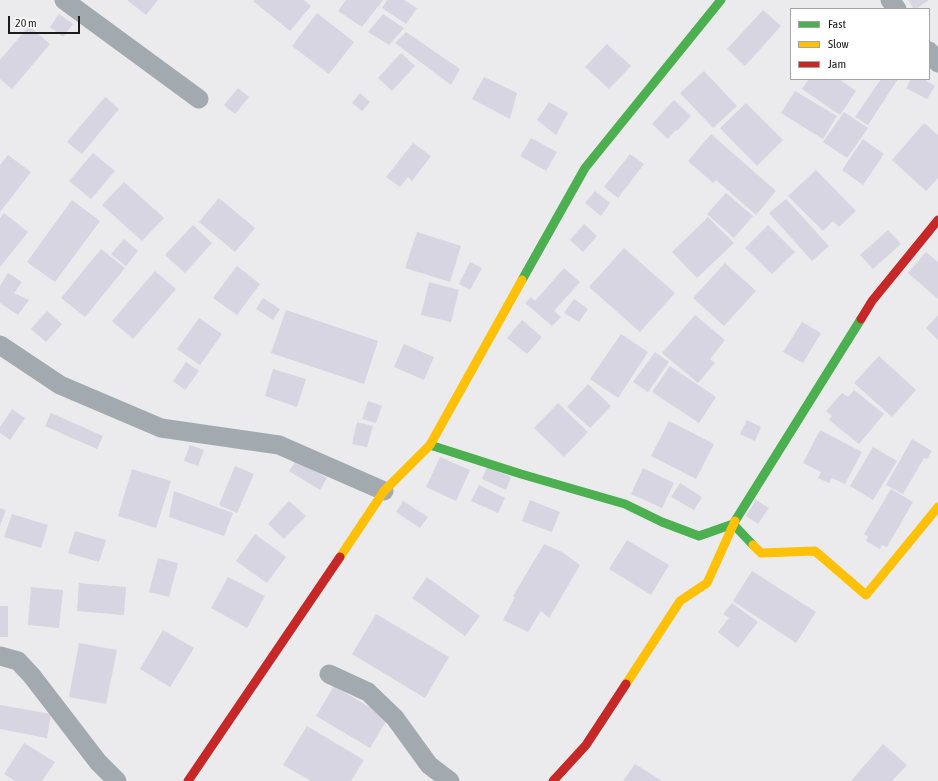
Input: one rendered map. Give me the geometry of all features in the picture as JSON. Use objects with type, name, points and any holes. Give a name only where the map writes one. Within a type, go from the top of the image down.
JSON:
[{"type":"street","points":[[64,0],[199,99]]},
{"type":"street","points":[[890,0],[896,8]]},
{"type":"street","points":[[188,781],[384,491],[430,445],[585,168],[714,2]]},
{"type":"street","points":[[930,52],[938,63]]},
{"type":"street","points":[[553,781],[586,746],[680,601],[707,583],[732,524],[872,301],[938,220]]},
{"type":"street","points":[[0,345],[60,385],[161,428],[279,445],[384,491]]},
{"type":"street","points":[[430,445],[521,474],[625,504],[662,522],[700,536],[732,524]]},
{"type":"street","points":[[732,524],[761,553],[815,551],[866,594],[938,507]]},
{"type":"street","points":[[0,656],[18,662],[32,676],[98,762],[117,781]]},
{"type":"street","points":[[329,674],[368,692],[395,718],[429,765],[450,781]]},
{"type":"building","points":[[127,0],[158,0],[146,15]]},
{"type":"building","points":[[304,0],[311,6],[290,31],[253,1]]},
{"type":"building","points":[[346,0],[383,0],[362,27],[338,11]]},
{"type":"building","points":[[387,0],[404,0],[417,8],[406,24],[382,8]]},
{"type":"building","points":[[908,0],[929,0],[917,8],[913,8]]},
{"type":"building","points":[[763,10],[781,26],[745,66],[727,49]]},
{"type":"building","points":[[317,13],[354,42],[329,74],[292,46]]},
{"type":"building","points":[[59,14],[73,24],[63,37],[50,27]]},
{"type":"building","points":[[383,14],[404,28],[389,45],[368,32]]},
{"type":"building","points":[[29,26],[50,44],[12,89],[0,79],[0,60]]},
{"type":"building","points":[[406,32],[460,69],[451,85],[395,43]]},
{"type":"building","points":[[607,44],[631,66],[609,89],[585,67]]},
{"type":"building","points":[[401,53],[415,66],[392,91],[378,78]]},
{"type":"building","points":[[704,71],[737,106],[713,128],[680,93]]},
{"type":"building","points":[[484,77],[517,93],[510,119],[472,99]]},
{"type":"building","points":[[808,80],[840,80],[856,91],[840,115],[802,89]]},
{"type":"building","points":[[880,80],[897,80],[868,125],[855,117]]},
{"type":"building","points":[[910,80],[927,80],[926,81],[935,86],[927,99],[906,88]]},
{"type":"building","points":[[238,88],[249,97],[235,114],[224,105]]},
{"type":"building","points":[[795,91],[837,116],[823,139],[781,113]]},
{"type":"building","points":[[360,93],[370,102],[362,111],[352,103]]},
{"type":"building","points":[[105,97],[119,109],[82,154],[67,142]]},
{"type":"building","points":[[674,100],[691,116],[668,139],[652,124]]},
{"type":"building","points":[[549,102],[568,113],[556,135],[537,120]]},
{"type":"building","points":[[746,103],[783,140],[757,166],[720,128]]},
{"type":"building","points":[[844,112],[868,128],[847,158],[823,142]]},
{"type":"building","points":[[924,123],[938,135],[938,178],[926,191],[892,160]]},
{"type":"building","points":[[711,134],[776,191],[756,215],[716,180],[713,183],[688,161]]},
{"type":"building","points":[[531,138],[557,152],[546,171],[520,156]]},
{"type":"building","points":[[863,139],[884,154],[863,185],[842,170]]},
{"type":"building","points":[[413,143],[431,156],[412,181],[408,177],[400,187],[386,177]]},
{"type":"building","points":[[93,153],[115,171],[91,199],[69,181]]},
{"type":"building","points":[[630,154],[644,164],[618,198],[604,187]]},
{"type":"building","points":[[8,155],[31,172],[0,212],[0,165]]},
{"type":"building","points":[[816,170],[856,211],[839,227],[833,221],[823,231],[788,196]]},
{"type":"building","points":[[124,182],[164,218],[142,241],[102,205]]},
{"type":"building","points":[[595,191],[610,203],[601,216],[585,203]]},
{"type":"building","points":[[726,193],[753,216],[734,238],[707,214]]},
{"type":"building","points":[[219,198],[255,228],[235,252],[199,222]]},
{"type":"building","points":[[786,199],[829,246],[812,261],[769,213]]},
{"type":"building","points":[[72,200],[100,221],[55,282],[27,262]]},
{"type":"building","points":[[4,213],[28,232],[0,267],[0,218]]},
{"type":"building","points":[[708,217],[734,243],[697,278],[672,252]]},
{"type":"building","points":[[584,224],[597,236],[583,252],[570,240]]},
{"type":"building","points":[[193,225],[212,243],[185,273],[165,255]]},
{"type":"building","points":[[768,225],[795,252],[772,274],[745,248]]},
{"type":"building","points":[[888,230],[901,244],[873,269],[860,255]]},
{"type":"building","points":[[417,232],[461,246],[450,282],[405,268]]},
{"type":"building","points":[[124,239],[138,251],[126,266],[111,254]]},
{"type":"building","points":[[624,248],[675,293],[640,332],[589,287]]},
{"type":"building","points":[[101,249],[125,268],[85,317],[61,298]]},
{"type":"building","points":[[926,252],[938,262],[938,299],[908,273]]},
{"type":"building","points":[[470,262],[482,268],[470,290],[459,284]]},
{"type":"building","points":[[725,263],[756,291],[724,326],[693,298]]},
{"type":"building","points":[[237,266],[260,284],[237,315],[213,298]]},
{"type":"building","points":[[564,268],[580,282],[554,311],[561,317],[552,326],[525,303],[531,297],[535,301]]},
{"type":"building","points":[[155,271],[176,289],[133,339],[112,321]]},
{"type":"building","points":[[8,273],[22,282],[14,293],[29,300],[18,315],[0,303],[0,286]]},
{"type":"building","points":[[429,282],[459,290],[451,322],[421,315]]},
{"type":"building","points":[[263,298],[280,309],[273,320],[256,309]]},
{"type":"building","points":[[574,299],[588,309],[579,322],[564,313]]},
{"type":"building","points":[[286,310],[378,341],[364,384],[271,353]]},
{"type":"building","points":[[47,311],[62,324],[46,342],[31,329]]},
{"type":"building","points":[[695,315],[725,340],[710,359],[715,363],[698,383],[662,353]]},
{"type":"building","points":[[938,315],[938,340],[926,328]]},
{"type":"building","points":[[199,318],[222,334],[200,365],[177,349]]},
{"type":"building","points":[[522,320],[542,337],[527,354],[507,338]]},
{"type":"building","points":[[802,322],[821,333],[803,363],[783,352]]},
{"type":"building","points":[[621,334],[648,352],[618,398],[590,379]]},
{"type":"building","points":[[404,344],[434,357],[424,380],[394,367]]},
{"type":"building","points":[[655,352],[669,362],[648,392],[633,382]]},
{"type":"building","points":[[879,356],[916,390],[892,417],[854,383]]},
{"type":"building","points":[[186,362],[199,371],[185,390],[173,381]]},
{"type":"building","points":[[670,366],[716,397],[699,423],[652,392]]},
{"type":"building","points":[[273,369],[306,379],[297,407],[265,396]]},
{"type":"building","points":[[588,384],[611,406],[590,428],[567,407]]},
{"type":"building","points":[[854,390],[884,414],[859,444],[829,420],[832,416],[826,411],[842,393],[848,397]]},
{"type":"building","points":[[368,401],[382,406],[376,423],[362,419]]},
{"type":"building","points":[[558,403],[588,432],[564,457],[534,428]]},
{"type":"building","points":[[12,409],[25,418],[10,440],[0,433],[0,427]]},
{"type":"building","points":[[51,413],[103,436],[97,449],[45,426]]},
{"type":"building","points":[[747,420],[761,427],[755,441],[740,434]]},
{"type":"building","points":[[669,421],[714,444],[696,479],[651,456]]},
{"type":"building","points":[[357,422],[373,426],[367,447],[352,444]]},
{"type":"building","points":[[820,430],[862,452],[845,484],[832,478],[829,483],[818,478],[821,472],[803,463]]},
{"type":"building","points":[[912,439],[932,451],[927,459],[924,458],[903,494],[886,485]]},
{"type":"building","points":[[190,445],[204,450],[198,466],[184,461]]},
{"type":"building","points":[[873,447],[897,461],[873,500],[850,486]]},
{"type":"building","points":[[440,457],[470,470],[456,501],[426,487]]},
{"type":"building","points":[[297,459],[327,478],[320,490],[289,471]]},
{"type":"building","points":[[235,466],[254,474],[237,513],[219,505]]},
{"type":"building","points":[[487,467],[511,477],[506,490],[482,479]]},
{"type":"building","points":[[643,468],[674,483],[662,508],[631,494]]},
{"type":"building","points":[[132,469],[171,481],[156,528],[118,516]]},
{"type":"building","points":[[680,483],[702,497],[694,510],[671,497]]},
{"type":"building","points":[[479,485],[505,498],[498,513],[471,501]]},
{"type":"building","points":[[891,489],[913,502],[887,547],[882,545],[880,549],[866,541],[868,536],[864,534]]},
{"type":"building","points":[[174,491],[233,513],[224,536],[169,517]]},
{"type":"building","points":[[530,500],[560,512],[552,532],[522,521]]},
{"type":"building","points":[[756,500],[769,508],[758,524],[746,516]]},
{"type":"building","points":[[289,501],[306,516],[284,539],[268,524]]},
{"type":"building","points":[[403,501],[428,517],[420,528],[396,512]]},
{"type":"building","points":[[0,508],[6,510],[0,526]]},
{"type":"building","points":[[12,514],[48,525],[41,548],[4,537]]},
{"type":"building","points":[[75,531],[106,540],[99,562],[68,553]]},
{"type":"building","points":[[255,534],[286,557],[267,583],[236,561]]},
{"type":"building","points":[[627,540],[669,565],[651,595],[609,569]]},
{"type":"building","points":[[544,544],[562,552],[580,565],[549,618],[541,611],[528,632],[503,620],[515,597],[513,596]]},
{"type":"building","points":[[158,558],[178,563],[169,597],[149,592]]},
{"type":"building","points":[[752,571],[816,612],[796,643],[733,601]]},
{"type":"building","points":[[228,577],[265,596],[247,628],[211,608]]},
{"type":"building","points":[[427,577],[480,616],[465,636],[412,598]]},
{"type":"building","points":[[79,583],[126,587],[124,615],[77,611]]},
{"type":"building","points":[[31,587],[63,590],[59,628],[28,625]]},
{"type":"building","points":[[732,603],[758,622],[738,648],[718,632],[729,618],[723,614]]},
{"type":"building","points":[[0,606],[8,606],[8,637],[0,637]]},
{"type":"building","points":[[376,614],[449,657],[425,698],[352,654]]},
{"type":"building","points":[[163,630],[194,648],[170,687],[140,669]]},
{"type":"building","points":[[79,643],[117,650],[106,704],[69,697]]},
{"type":"building","points":[[334,686],[388,718],[370,748],[316,716]]},
{"type":"building","points":[[0,705],[51,714],[47,738],[0,729]]},
{"type":"building","points":[[307,726],[364,760],[351,781],[311,781],[283,765]]},
{"type":"building","points":[[24,743],[55,762],[42,781],[15,781],[4,774]]},
{"type":"building","points":[[883,744],[907,765],[892,781],[851,781]]},
{"type":"building","points":[[635,764],[662,781],[623,781]]},
{"type":"traffic: fast","points":[[522,280],[585,168],[721,0]]},
{"type":"traffic: fast","points":[[735,521],[861,319]]},
{"type":"traffic: fast","points":[[430,445],[521,474],[625,504],[662,522],[699,536],[733,524],[753,545]]},
{"type":"traffic: slow","points":[[340,557],[384,491],[430,445],[522,280]]},
{"type":"traffic: slow","points":[[753,545],[761,553],[815,551],[866,595],[938,507]]},
{"type":"traffic: slow","points":[[626,684],[680,601],[707,583],[735,521]]},
{"type":"traffic: jam","points":[[861,319],[872,301],[938,220]]},
{"type":"traffic: jam","points":[[188,781],[340,557]]},
{"type":"traffic: jam","points":[[553,781],[586,745],[626,684]]}]
